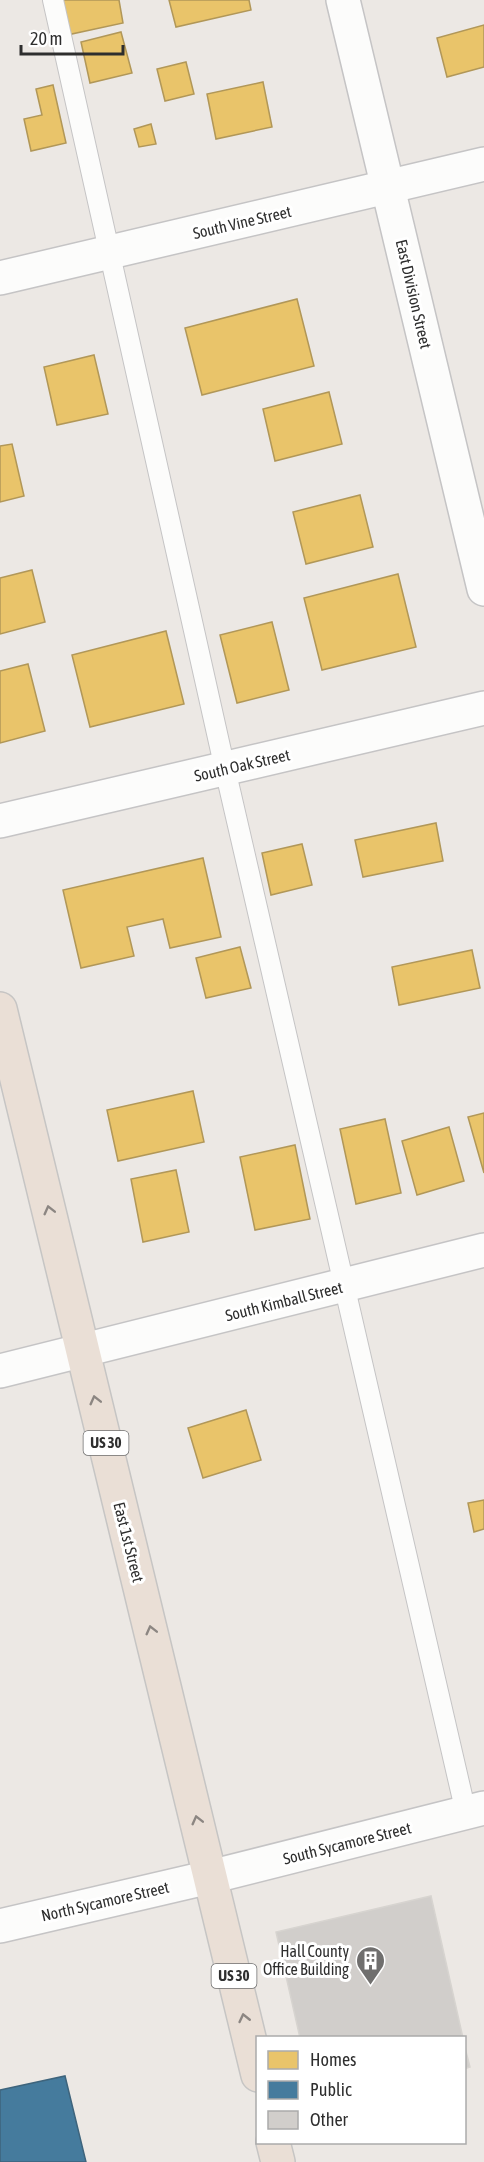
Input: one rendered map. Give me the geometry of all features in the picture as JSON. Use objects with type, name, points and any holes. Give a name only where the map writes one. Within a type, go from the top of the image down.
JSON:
[{"type":"highway","name":"East 1st Street","points":[[0,1009],[256,2067]]},
{"type":"highway","points":[[274,2144],[278,2162]]},
{"type":"street","name":"East Division Street","points":[[344,0],[484,589]]},
{"type":"street","name":"South Vine Street","points":[[0,278],[484,164]]},
{"type":"street","name":"South Oak Street","points":[[0,821],[484,708]]},
{"type":"street","name":"South Kimball Street","points":[[0,1371],[484,1250]]},
{"type":"street","name":"South Sycamore Street","points":[[210,1877],[475,1811]]},
{"type":"street","name":"North Sycamore Street","points":[[0,1926],[210,1877]]},
{"type":"lane","points":[[52,0],[111,253],[225,769],[346,1285],[475,1811]]},
{"type":"building: Homes","points":[[60,0],[119,0],[123,23],[67,35]]},
{"type":"building: Homes","points":[[169,0],[249,0],[251,10],[176,27]]},
{"type":"building: Homes","points":[[484,25],[484,67],[447,77],[437,38]]},
{"type":"building: Homes","points":[[121,32],[132,73],[90,83],[81,42]]},
{"type":"building: Homes","points":[[186,62],[194,94],[165,101],[157,69]]},
{"type":"building: Homes","points":[[263,82],[272,127],[216,139],[207,94]]},
{"type":"building: Homes","points":[[53,85],[66,143],[31,151],[24,119],[42,115],[36,89]]},
{"type":"building: Homes","points":[[151,124],[156,144],[139,147],[134,129]]},
{"type":"building: Homes","points":[[297,299],[314,366],[202,395],[185,328]]},
{"type":"building: Homes","points":[[94,355],[108,414],[57,425],[44,367]]},
{"type":"building: Homes","points":[[329,392],[342,444],[275,461],[263,409]]},
{"type":"building: Homes","points":[[12,444],[24,496],[0,502],[0,446]]},
{"type":"building: Homes","points":[[360,495],[373,547],[306,564],[293,512]]},
{"type":"building: Homes","points":[[32,570],[45,622],[0,634],[0,578]]},
{"type":"building: Homes","points":[[398,574],[416,647],[322,670],[304,598]]},
{"type":"building: Homes","points":[[272,622],[289,690],[237,703],[220,635]]},
{"type":"building: Homes","points":[[166,631],[184,704],[90,727],[72,655]]},
{"type":"building: Homes","points":[[28,664],[45,731],[0,743],[0,671]]},
{"type":"building: Homes","points":[[436,823],[443,861],[363,877],[355,840]]},
{"type":"building: Homes","points":[[302,844],[312,885],[271,895],[262,853]]},
{"type":"building: Homes","points":[[203,858],[221,937],[170,948],[163,919],[127,927],[134,956],[81,968],[63,890]]},
{"type":"building: Homes","points":[[240,947],[251,988],[206,998],[196,958]]},
{"type":"building: Homes","points":[[472,950],[480,988],[399,1005],[392,967]]},
{"type":"building: Homes","points":[[193,1091],[204,1142],[118,1161],[107,1110]]},
{"type":"building: Homes","points":[[484,1113],[484,1173],[468,1117]]},
{"type":"building: Homes","points":[[385,1119],[401,1193],[356,1204],[340,1129]]},
{"type":"building: Homes","points":[[449,1127],[464,1181],[417,1195],[402,1141]]},
{"type":"building: Homes","points":[[295,1145],[310,1219],[255,1230],[240,1157]]},
{"type":"building: Homes","points":[[176,1170],[189,1232],[143,1242],[131,1179]]},
{"type":"building: Homes","points":[[246,1410],[261,1460],[203,1478],[188,1428]]},
{"type":"building: Homes","points":[[484,1500],[484,1529],[474,1532],[468,1503]]},
{"type":"building: Public","points":[[65,2076],[86,2162],[0,2162],[0,2090]]},
{"type":"building: Other","name":"Hall County Office Building","points":[[431,1896],[463,2036],[300,2036],[276,1932]]},
{"type":"building: Other","points":[[466,2052],[470,2067],[466,2068]]},
{"type":"place","name":"Hall County Office Building","points":[[370,1986]]}]
